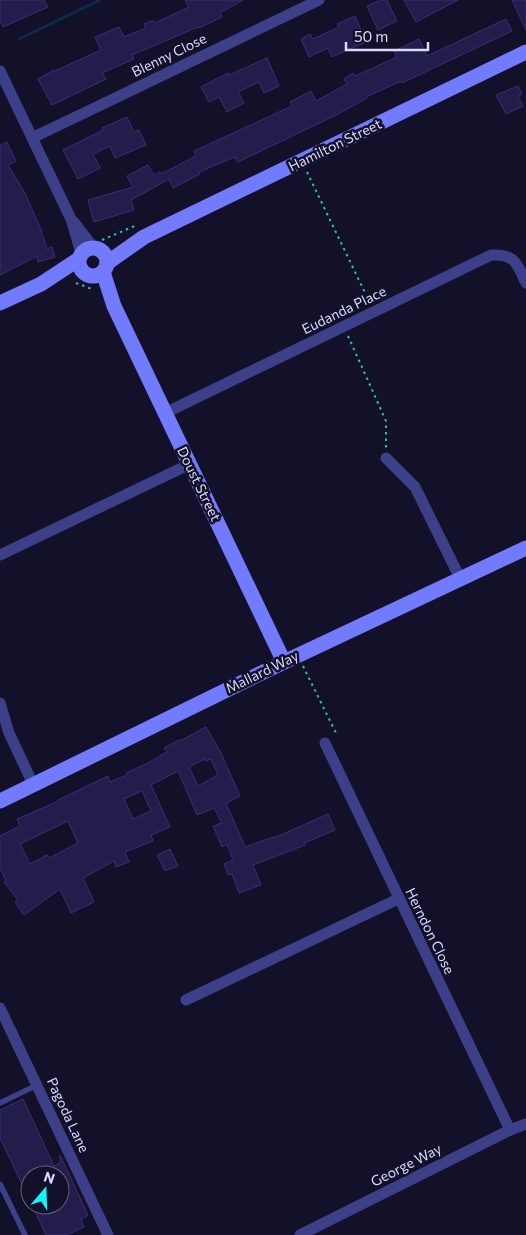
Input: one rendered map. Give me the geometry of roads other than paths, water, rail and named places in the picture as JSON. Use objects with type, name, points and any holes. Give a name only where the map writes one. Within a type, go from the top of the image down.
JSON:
[{"type":"street","name":"Blenny Close","points":[[32,138],[319,0]]},
{"type":"street","name":"Hamilton Street","points":[[0,304],[41,284],[91,267],[144,237],[526,52]]},
{"type":"street","name":"Doust Street","points":[[0,71],[71,218],[91,267],[114,306],[190,464],[291,658]]},
{"type":"street","name":"Eudanda Place","points":[[165,413],[491,255],[505,255],[516,262],[526,282]]},
{"type":"street","points":[[386,458],[415,487],[460,578]]},
{"type":"street","points":[[0,555],[190,464]]},
{"type":"street","name":"Mallard Way","points":[[0,800],[291,658],[526,548]]},
{"type":"street","points":[[0,702],[9,733],[33,784]]},
{"type":"street","name":"Herndon Close","points":[[325,743],[510,1130]]},
{"type":"street","points":[[186,1000],[398,899]]},
{"type":"street","name":"Pagoda Lane","points":[[0,1008],[108,1235]]},
{"type":"street","name":"George Way","points":[[300,1235],[510,1130],[526,1124]]},
{"type":"lane","points":[[0,1103],[37,1085]]},
{"type":"lane","points":[[0,1184],[25,1235]]},
{"type":"waterway","points":[[19,39],[100,0]]}]
